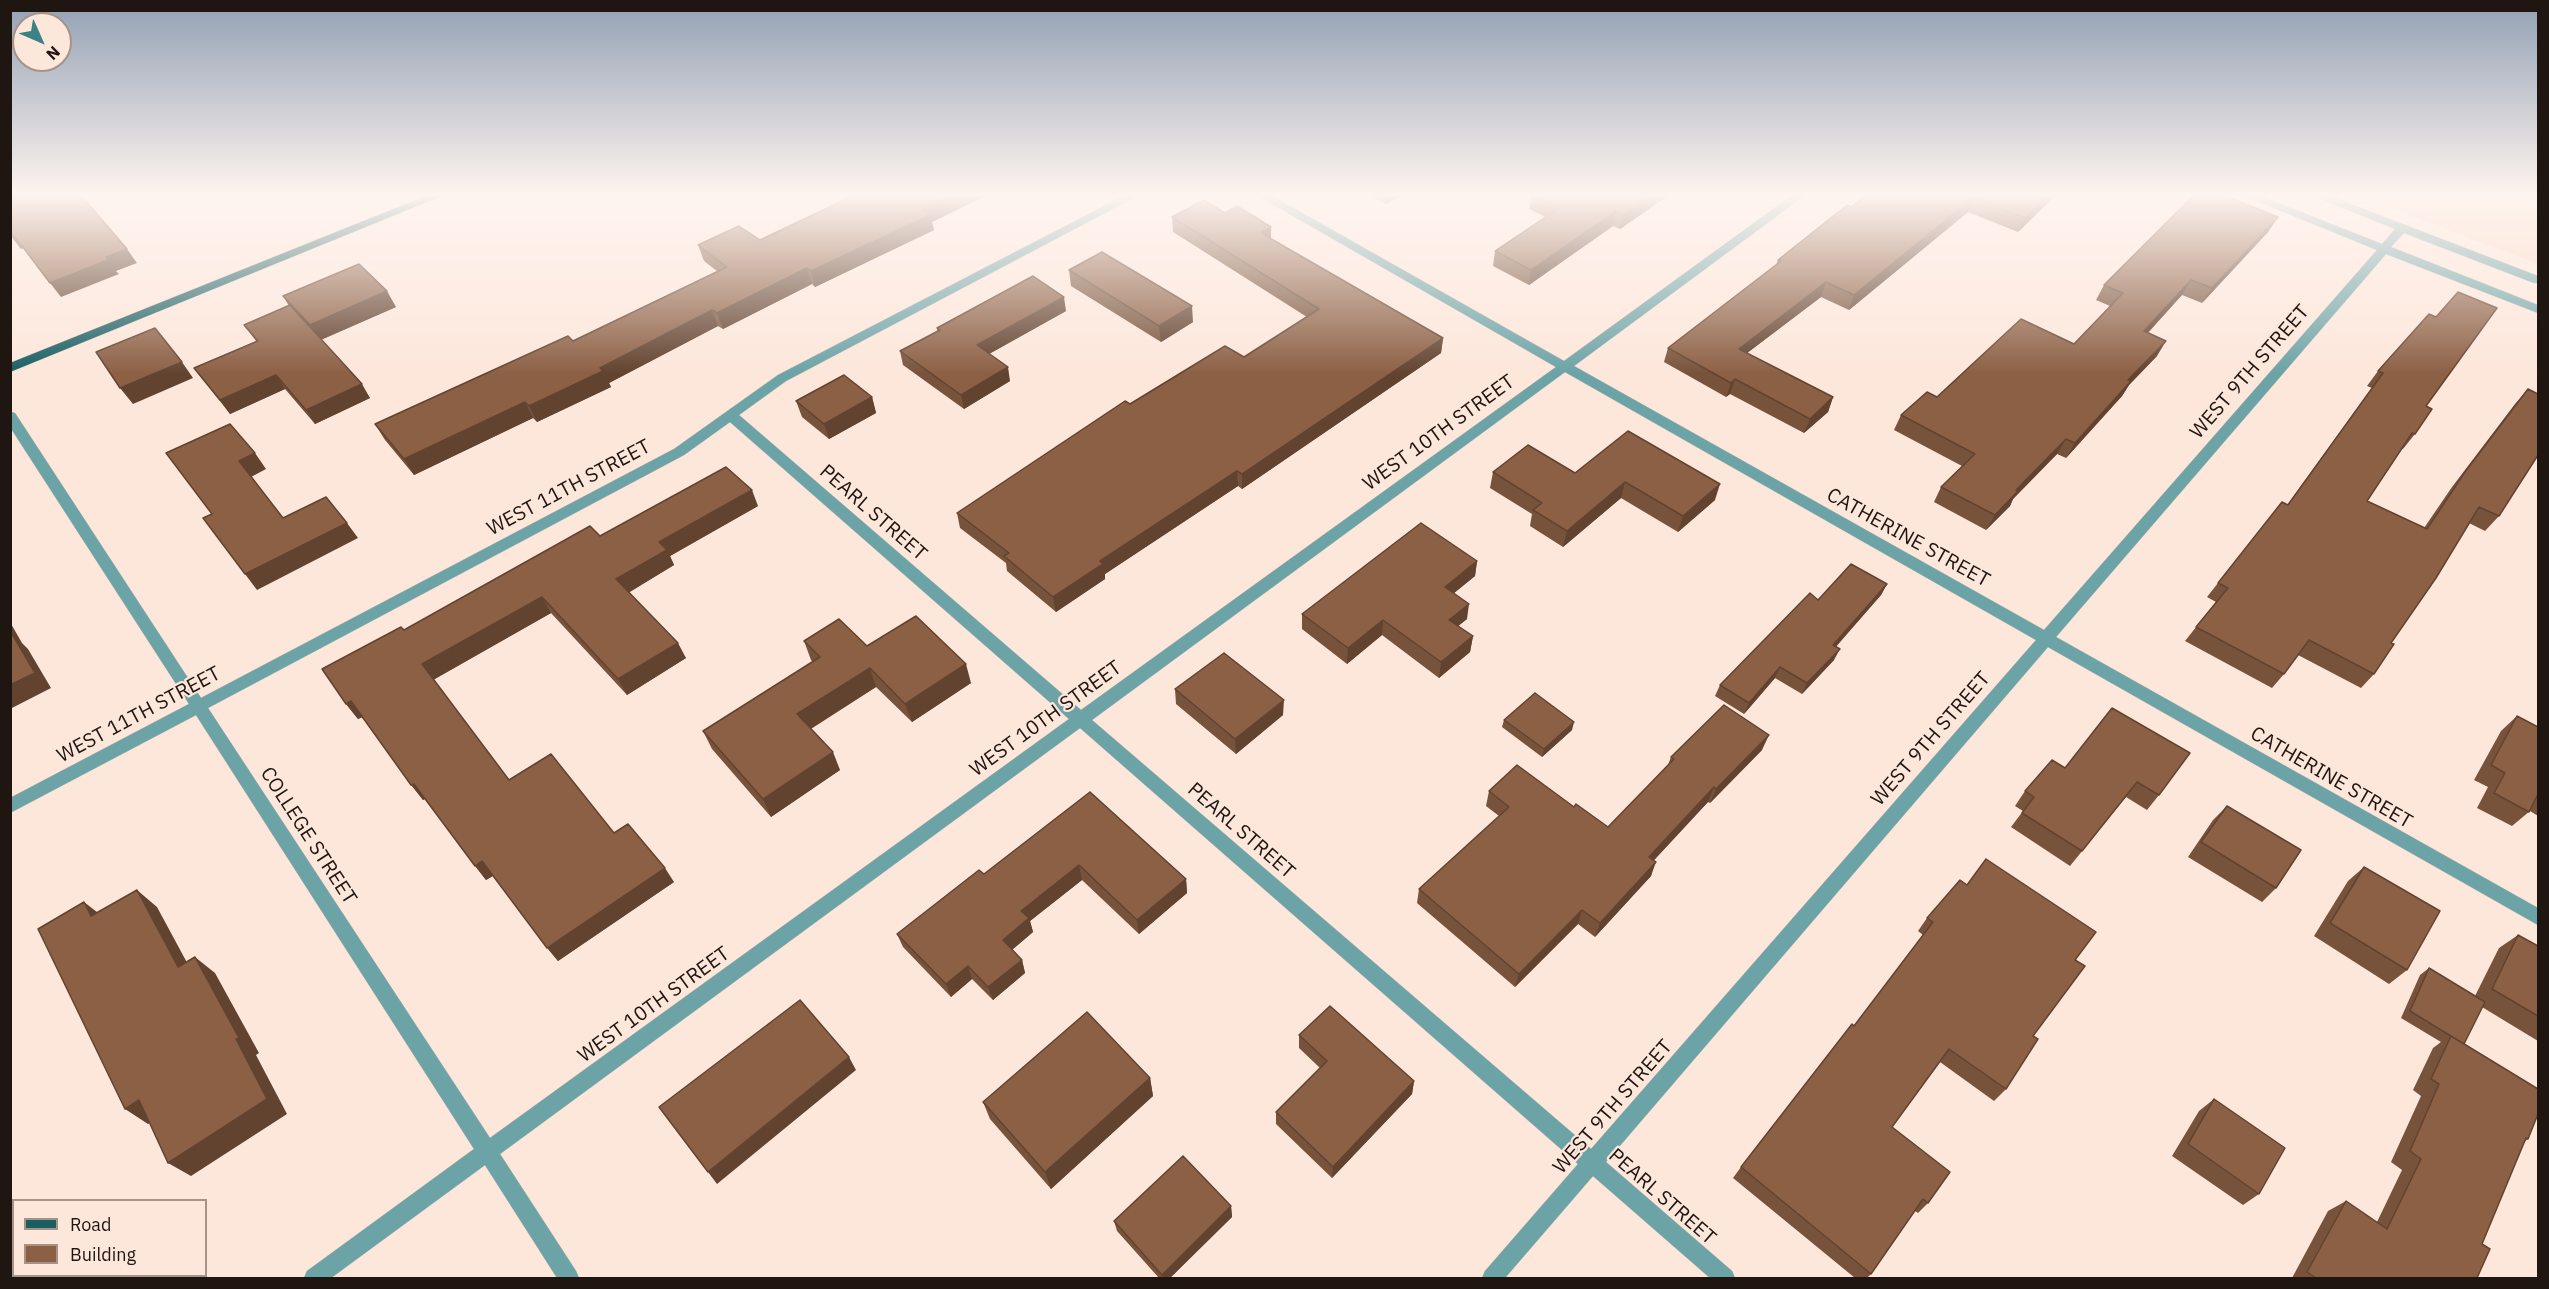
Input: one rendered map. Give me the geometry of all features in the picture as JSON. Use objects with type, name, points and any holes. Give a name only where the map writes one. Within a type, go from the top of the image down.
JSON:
[{"type":"main road","points":[[10,368],[295,253]]},
{"type":"street","name":"WEST 11TH STREET","points":[[10,806],[679,452],[782,378],[1022,253]]},
{"type":"street","name":"CATHERINE STREET","points":[[1363,253],[2538,917]]},
{"type":"street","name":"WEST 10TH STREET","points":[[314,1278],[1721,253]]},
{"type":"street","name":"WEST 9TH STREET","points":[[1492,1278],[2380,253]]},
{"type":"street","points":[[2395,253],[2538,309]]},
{"type":"street","points":[[2468,253],[2538,280]]},
{"type":"street","name":"PEARL STREET","points":[[730,415],[1725,1278]]},
{"type":"street","name":"COLLEGE STREET","points":[[10,416],[569,1278]]},
{"type":"shaded area","points":[[2509,253],[2538,253],[2538,264]]},
{"type":"building","points":[[27,253],[116,253],[106,257],[108,260],[50,283]]},
{"type":"building","points":[[709,253],[849,253],[811,271],[807,268],[717,313],[712,310],[600,368],[603,371],[529,406],[525,402],[404,459],[375,424],[568,336],[573,341],[727,267]]},
{"type":"building","points":[[1104,253],[1192,306],[1159,326],[1069,270]]},
{"type":"building","points":[[1230,253],[1296,253],[1443,338],[1242,474],[1237,471],[1100,561],[1103,564],[1053,597],[1004,556],[1009,553],[957,513],[1125,401],[1130,404],[1225,346],[1244,357],[1319,309]]},
{"type":"building","points":[[1499,253],[1555,253],[1531,270]]},
{"type":"building","points":[[1787,253],[1905,253],[1854,295],[1826,282],[1739,349],[1833,397],[1810,419],[1735,379],[1731,383],[1668,348],[1781,261],[1778,260]]},
{"type":"building","points":[[2136,253],[2244,253],[2212,288],[2191,280],[2144,331],[2166,341],[2128,380],[2131,381],[2075,443],[2066,439],[1995,515],[1941,487],[1975,454],[1901,415],[1927,392],[1937,397],[2021,319],[2074,344],[2123,293],[2104,285]]},
{"type":"building","points":[[359,264],[387,291],[310,325],[283,296]]},
{"type":"building","points":[[1033,276],[1064,297],[977,345],[1008,367],[961,395],[900,351],[940,330],[937,328]]},
{"type":"building","points":[[2458,292],[2497,308],[2426,406],[2432,409],[2415,434],[2412,433],[2367,501],[2427,529],[2465,472],[2528,389],[2538,394],[2538,455],[2499,516],[2479,507],[2436,578],[2391,643],[2394,644],[2374,674],[2309,640],[2284,674],[2196,627],[2228,588],[2218,583],[2282,502],[2288,505],[2383,373],[2378,371],[2429,314],[2436,317]]},
{"type":"building","points":[[290,305],[362,384],[306,410],[276,375],[220,400],[194,368],[258,341],[244,325]]},
{"type":"building","points":[[155,328],[182,362],[120,388],[96,352]]},
{"type":"building","points":[[844,375],[872,397],[824,424],[796,401]]},
{"type":"building","points":[[230,424],[255,453],[239,461],[283,518],[326,497],[347,523],[245,574],[203,518],[212,514],[166,453]]},
{"type":"building","points":[[1628,431],[1720,484],[1683,516],[1625,482],[1567,531],[1533,510],[1542,503],[1493,472],[1528,445],[1575,473]]},
{"type":"building","points":[[726,467],[752,490],[659,542],[667,550],[616,579],[678,643],[618,679],[542,597],[422,664],[509,780],[551,754],[614,833],[628,824],[665,868],[547,948],[482,861],[475,866],[414,784],[411,785],[351,701],[346,704],[322,669],[401,627],[404,630],[590,526],[600,536]]},
{"type":"building","points":[[1421,523],[1477,561],[1445,587],[1469,604],[1449,620],[1473,636],[1441,662],[1383,620],[1348,648],[1302,614]]},
{"type":"building","points":[[1851,564],[1887,584],[1833,645],[1840,649],[1807,683],[1780,667],[1749,703],[1720,685],[1810,593],[1818,600]]},
{"type":"building","points":[[916,616],[966,664],[905,704],[870,668],[797,714],[833,752],[763,799],[703,731],[820,657],[804,641],[839,619],[867,646]]},
{"type":"building","points":[[10,634],[35,673],[10,685]]},
{"type":"building","points":[[1224,653],[1284,700],[1235,739],[1175,689]]},
{"type":"building","points":[[1535,693],[1574,722],[1544,749],[1504,720]]},
{"type":"building","points":[[1724,705],[1769,735],[1716,789],[1714,787],[1649,857],[1656,862],[1600,923],[1582,910],[1519,974],[1419,889],[1509,807],[1489,791],[1517,765],[1574,807],[1576,804],[1608,827],[1674,759],[1671,757]]},
{"type":"building","points":[[2112,708],[2190,753],[2159,795],[2137,782],[2082,851],[2022,813],[2034,797],[2025,791],[2052,760],[2065,768]]},
{"type":"building","points":[[2517,716],[2538,727],[2538,794],[2529,812],[2494,793],[2505,773],[2491,765]]},
{"type":"building","points":[[1090,792],[1186,879],[1137,920],[1079,865],[1021,911],[1029,918],[1003,940],[1022,960],[988,987],[968,966],[946,984],[897,934],[979,870],[984,874]]},
{"type":"building","points":[[2227,806],[2301,850],[2276,888],[2201,842]]},
{"type":"building","points":[[1986,859],[2096,932],[2075,960],[2085,966],[2033,1036],[2038,1039],[2006,1089],[1949,1049],[1892,1127],[1950,1172],[1928,1203],[1923,1199],[1871,1274],[1741,1167],[1852,1024],[1854,1026],[1933,922],[1927,918],[1960,880],[1967,885]]},
{"type":"building","points":[[2364,867],[2440,911],[2407,970],[2330,923]]},
{"type":"building","points":[[137,890],[178,967],[195,957],[239,1038],[236,1039],[267,1099],[168,1163],[139,1100],[125,1109],[38,929],[84,902],[91,916]]},
{"type":"building","points":[[2518,935],[2538,946],[2538,1016],[2492,989]]},
{"type":"building","points":[[2429,968],[2485,1002],[2464,1044],[2410,1011]]},
{"type":"building","points":[[800,1000],[849,1057],[708,1172],[659,1107]]},
{"type":"building","points":[[1330,1006],[1414,1081],[1333,1167],[1276,1112],[1327,1061],[1299,1035]]},
{"type":"building","points":[[1087,1012],[1150,1078],[1045,1172],[983,1102]]},
{"type":"building","points":[[2451,1036],[2538,1089],[2538,1114],[2482,1244],[2490,1249],[2477,1278],[2316,1278],[2307,1272],[2346,1201],[2387,1229],[2421,1159],[2410,1151],[2439,1084],[2431,1079]]},
{"type":"building","points":[[2214,1099],[2285,1148],[2259,1194],[2188,1144]]},
{"type":"building","points":[[1183,1156],[1231,1206],[1162,1275],[1114,1221]]}]
